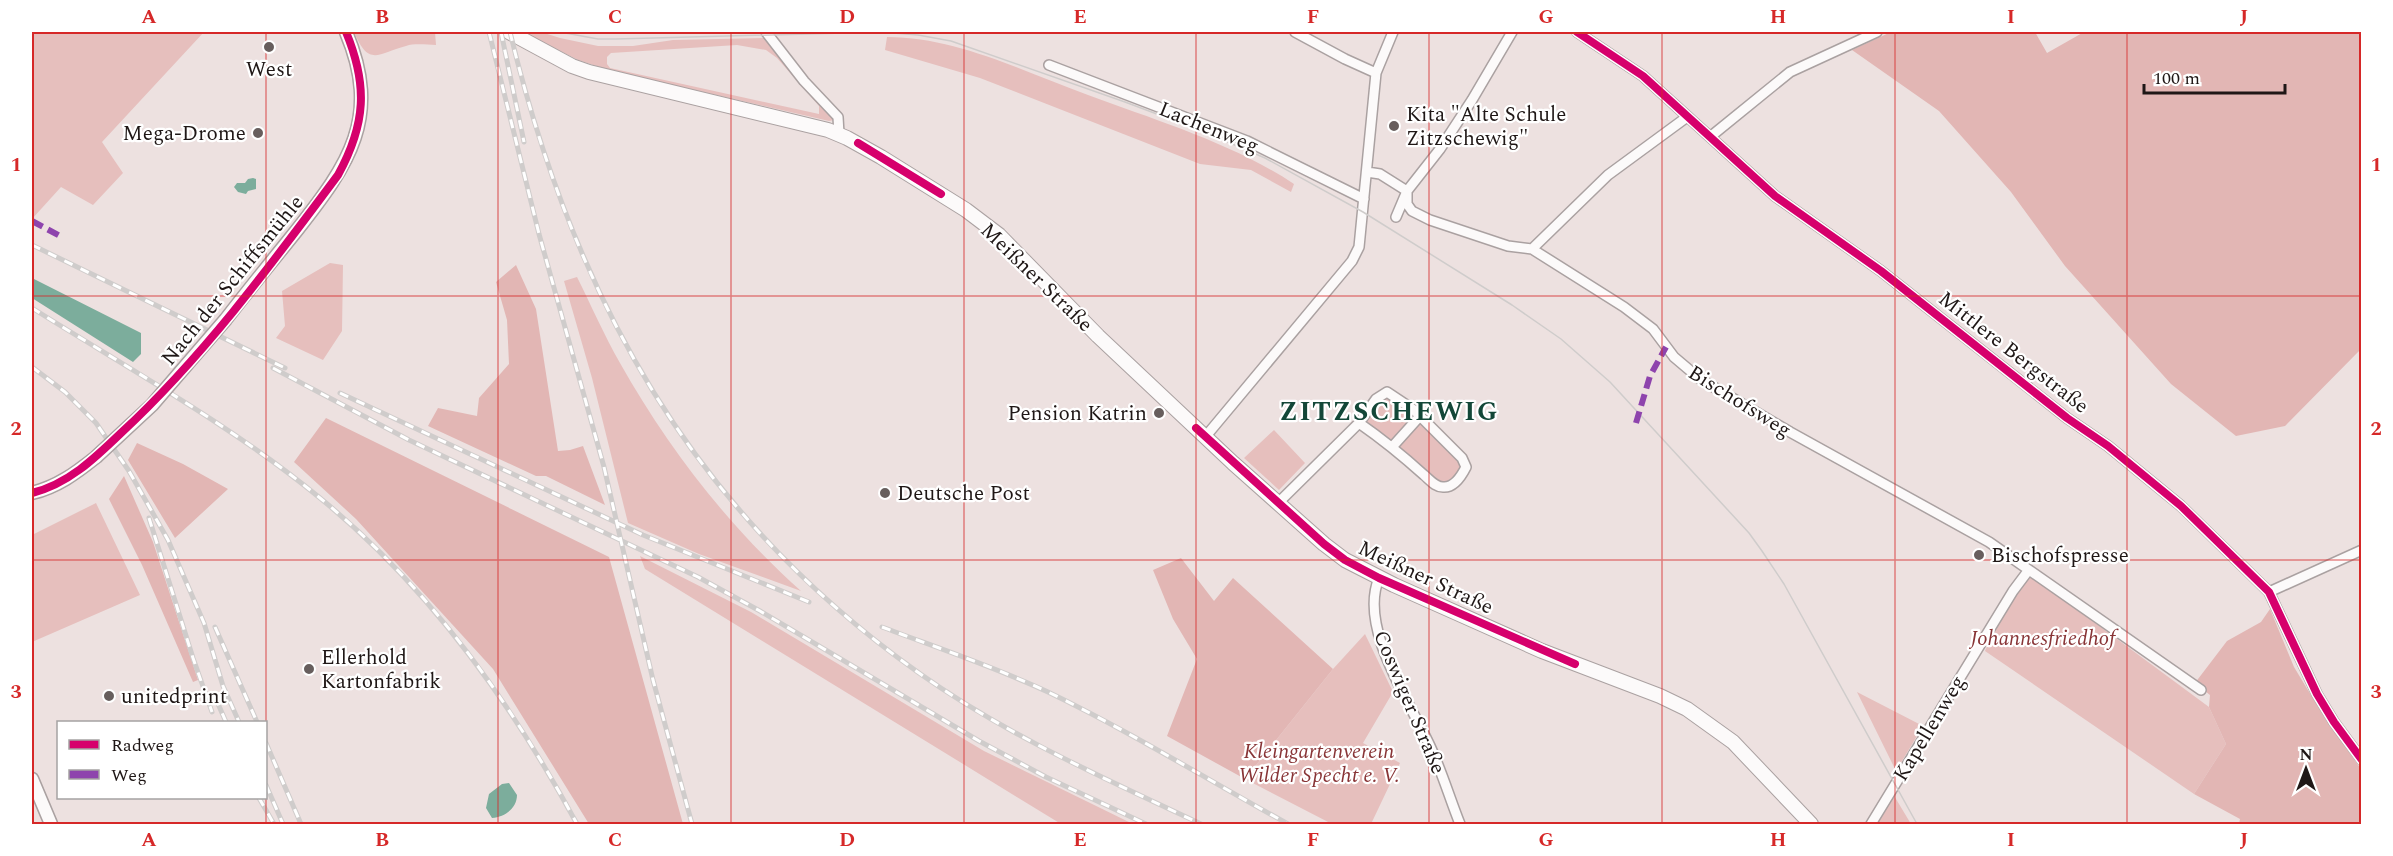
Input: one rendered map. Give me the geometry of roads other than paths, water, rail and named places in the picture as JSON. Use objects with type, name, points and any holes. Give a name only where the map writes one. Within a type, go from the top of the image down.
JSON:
[{"type":"main road","points":[[509,32],[572,66],[596,75],[839,134]]},
{"type":"main road","name":"Meißner Straße","points":[[839,134],[858,143],[966,210],[999,236],[1098,336],[1278,503],[1345,560],[1379,578],[1542,651],[1660,696],[1687,709],[1733,742],[1811,825]]},
{"type":"street","name":"Nach der Schiffsmühle","points":[[32,494],[74,475],[152,405],[226,319],[338,175],[349,155],[358,127],[362,100],[360,72],[346,32]]},
{"type":"street","points":[[766,32],[804,81],[838,117],[839,134]]},
{"type":"street","points":[[1295,32],[1376,73]]},
{"type":"street","points":[[1206,436],[1352,261],[1359,247],[1376,73],[1393,32]]},
{"type":"street","points":[[1396,216],[1407,191],[1440,149],[1512,32]]},
{"type":"street","name":"Mittlere Bergstraße","points":[[1577,32],[1643,76],[1782,202],[1881,271],[2067,418],[2135,468],[2189,514],[2269,592],[2317,694],[2361,760]]},
{"type":"street","points":[[1710,137],[1790,72],[1876,32]]},
{"type":"street","name":"Lachenweg","points":[[1049,65],[1247,141],[1364,200]]},
{"type":"street","points":[[1532,249],[1608,176],[1687,117]]},
{"type":"street","points":[[1367,172],[1380,174],[1407,191]]},
{"type":"street","name":"Bischofsweg","points":[[1407,191],[1407,204],[1412,211],[1430,220],[1508,246],[1532,249],[1624,307],[1653,329],[1674,357],[1700,379],[1790,432],[1961,525],[2028,572],[2034,573],[2201,690]]},
{"type":"street","points":[[1278,503],[1359,423],[1376,399],[1387,392],[1414,410],[1465,461],[1466,467],[1461,476],[1447,487],[1436,486],[1393,446],[1359,423]]},
{"type":"street","points":[[1393,446],[1420,416]]},
{"type":"street","points":[[2269,592],[2361,550]]},
{"type":"street","name":"Kapellenweg","points":[[1871,825],[2013,591],[2028,572]]},
{"type":"street","name":"Coswiger Straße","points":[[1379,578],[1373,606],[1388,661],[1431,748],[1460,825]]},
{"type":"street","points":[[32,779],[51,825]]},
{"type":"tram line","points":[[560,32],[598,39],[881,32],[951,41],[1202,131],[1265,158],[1363,212],[1512,305],[1561,339],[1610,382],[1749,533],[1784,584],[1917,824]]},
{"type":"railway","points":[[489,32],[539,234],[604,467],[653,680],[692,824]]},
{"type":"railway","points":[[501,32],[524,142]]},
{"type":"railway","points":[[510,32],[537,129],[569,222],[608,309],[653,392],[707,470],[768,542],[839,610],[919,673],[952,695],[1057,755],[1201,824]]},
{"type":"railway","points":[[32,245],[285,368]]},
{"type":"railway","points":[[32,308],[179,398],[251,446],[320,498],[360,533],[397,569],[465,649],[524,734],[577,824]]},
{"type":"railway","points":[[32,367],[65,392],[96,423],[129,471],[168,540],[204,623],[223,686],[239,721]]},
{"type":"railway","points":[[273,368],[409,440],[698,577],[760,611],[979,741],[1046,777],[1146,824]]},
{"type":"railway","points":[[340,393],[643,535],[809,602]]},
{"type":"railway","points":[[149,518],[212,712]]},
{"type":"railway","points":[[215,627],[257,721]]},
{"type":"railway","points":[[882,627],[987,666],[1079,707],[1288,824]]},
{"type":"railway","points":[[215,697],[226,721]]},
{"type":"railway","points":[[267,745],[301,824]]},
{"type":"railway","points":[[267,787],[283,824]]},
{"type":"railway","points":[[260,799],[274,824]]},
{"type":"place","name":"West","points":[[269,47]]},
{"type":"place","name":"Kita \"Alte Schule Zitzschewig\"","points":[[1394,126]]},
{"type":"place","name":"Mega-Drome","points":[[258,133]]},
{"type":"place","name":"Pension Katrin","points":[[1159,413]]},
{"type":"place","name":"Deutsche Post","points":[[885,493]]},
{"type":"place","name":"Bischofspresse","points":[[1979,555]]},
{"type":"place","name":"Ellerhold Kartonfabrik","points":[[309,669]]},
{"type":"place","name":"unitedprint","points":[[109,696]]},
{"type":"district","name":"ZITZSCHEWIG","points":[[1389,411]]},
{"type":"park label","name":"Johannesfriedhof","points":[[2043,638]]},
{"type":"park label","name":"Kleingartenverein Wilder Specht e. V.","points":[[1319,763]]}]
